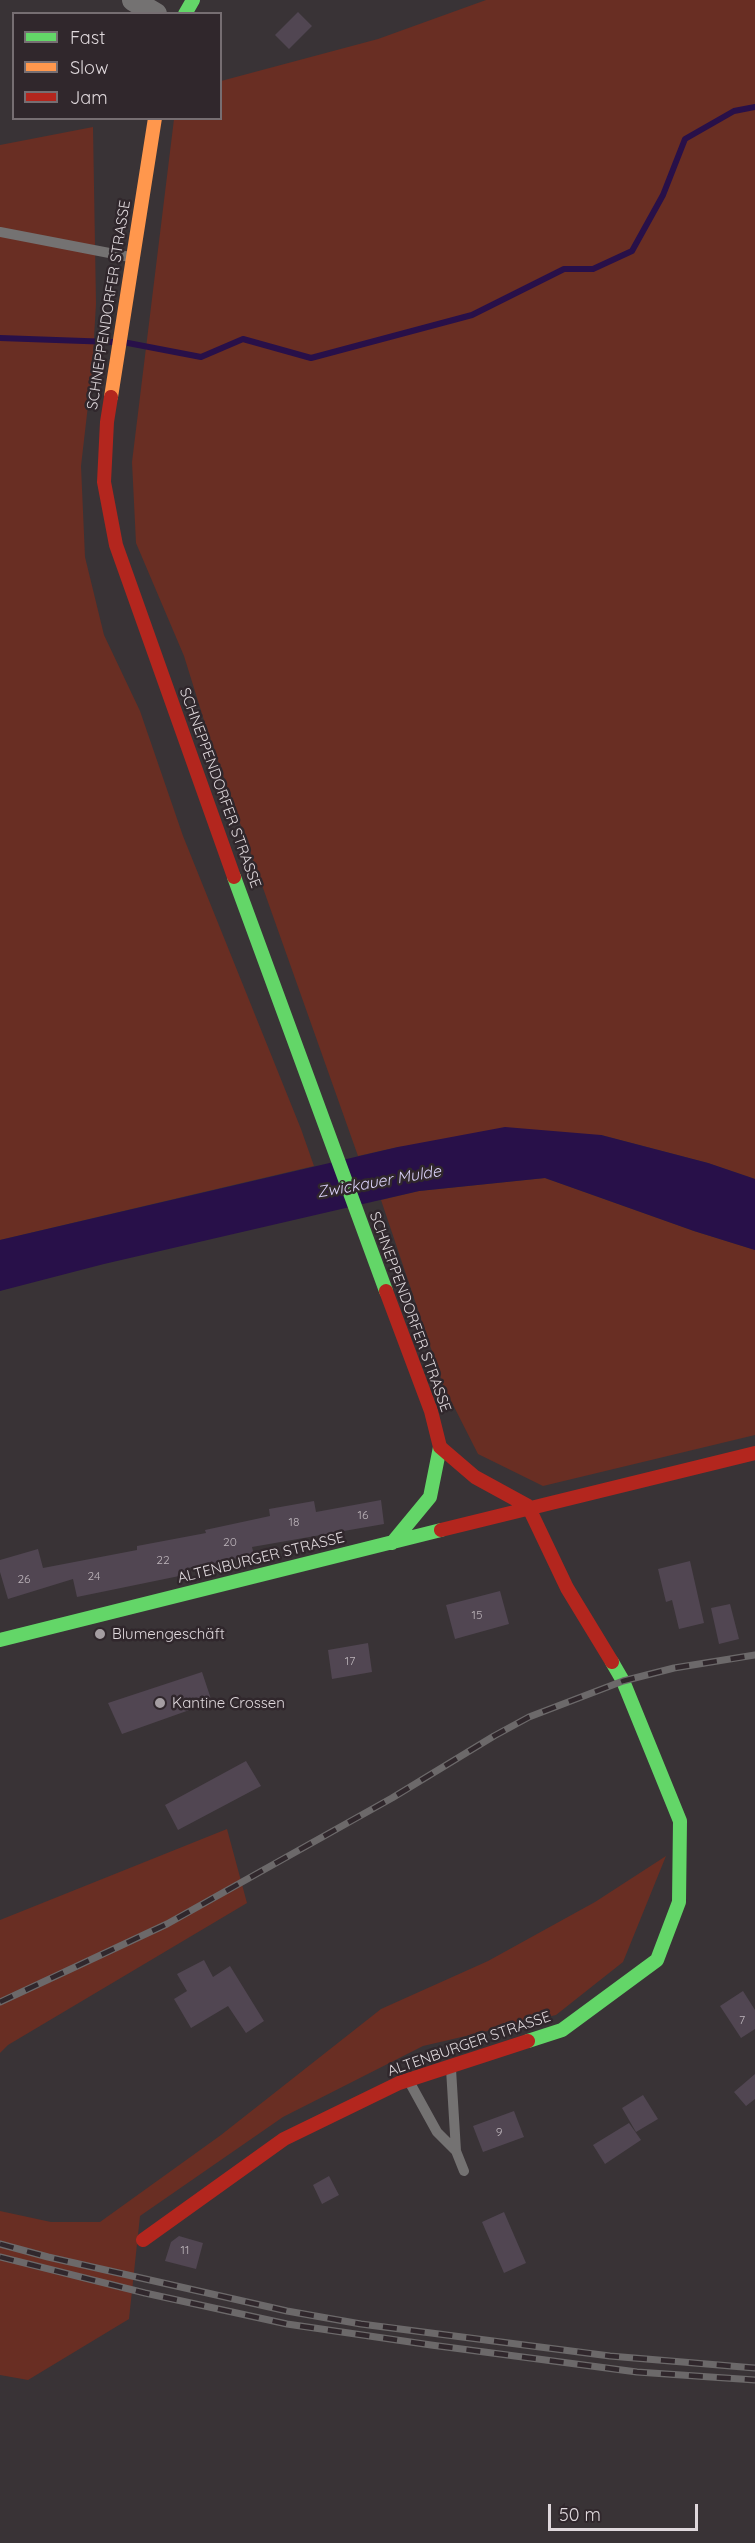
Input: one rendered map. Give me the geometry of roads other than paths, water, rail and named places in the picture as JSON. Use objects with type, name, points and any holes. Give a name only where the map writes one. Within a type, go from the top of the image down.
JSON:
[{"type":"street","points":[[134,0],[153,12]]},
{"type":"street","name":"SCHNEPPENDORFER STRASSE","points":[[155,120],[107,422],[104,482],[116,545],[291,1037],[431,1411],[440,1447],[430,1497],[392,1543]]},
{"type":"street","points":[[440,1447],[475,1477],[528,1506]]},
{"type":"street","name":"ALTENBURGER STRASSE","points":[[0,1640],[392,1543],[528,1506],[755,1453]]},
{"type":"street","name":"ALTENBURGER STRASSE","points":[[143,2240],[284,2139],[408,2080],[562,2030],[657,1960],[679,1902],[680,1821],[623,1681],[567,1587],[528,1506]]},
{"type":"lane","points":[[0,232],[132,264]]},
{"type":"lane","points":[[451,2066],[456,2151],[464,2171]]},
{"type":"lane","points":[[408,2080],[437,2132],[456,2151]]},
{"type":"water","name":"Zwickauer Mulde","points":[[505,1127],[601,1135],[708,1163],[755,1179],[755,1250],[694,1231],[545,1178],[419,1191],[104,1264],[0,1291],[0,1240],[398,1147]]},
{"type":"waterway","points":[[128,343],[201,357],[243,339],[311,358],[472,315],[564,269],[593,269],[632,251],[663,195],[685,139],[734,111],[755,107]]},
{"type":"waterway","points":[[0,338],[112,342]]},
{"type":"railway","points":[[0,2002],[167,1924],[392,1798],[529,1717],[623,1681],[674,1668],[755,1655]]},
{"type":"railway","points":[[0,2244],[287,2311],[361,2324],[610,2356],[755,2368]]},
{"type":"railway","points":[[0,2257],[145,2293],[287,2324],[637,2372],[755,2380]]},
{"type":"place","name":"Blumengeschäft","points":[[100,1634]]},
{"type":"place","name":"Kantine Crossen","points":[[160,1703]]}]
